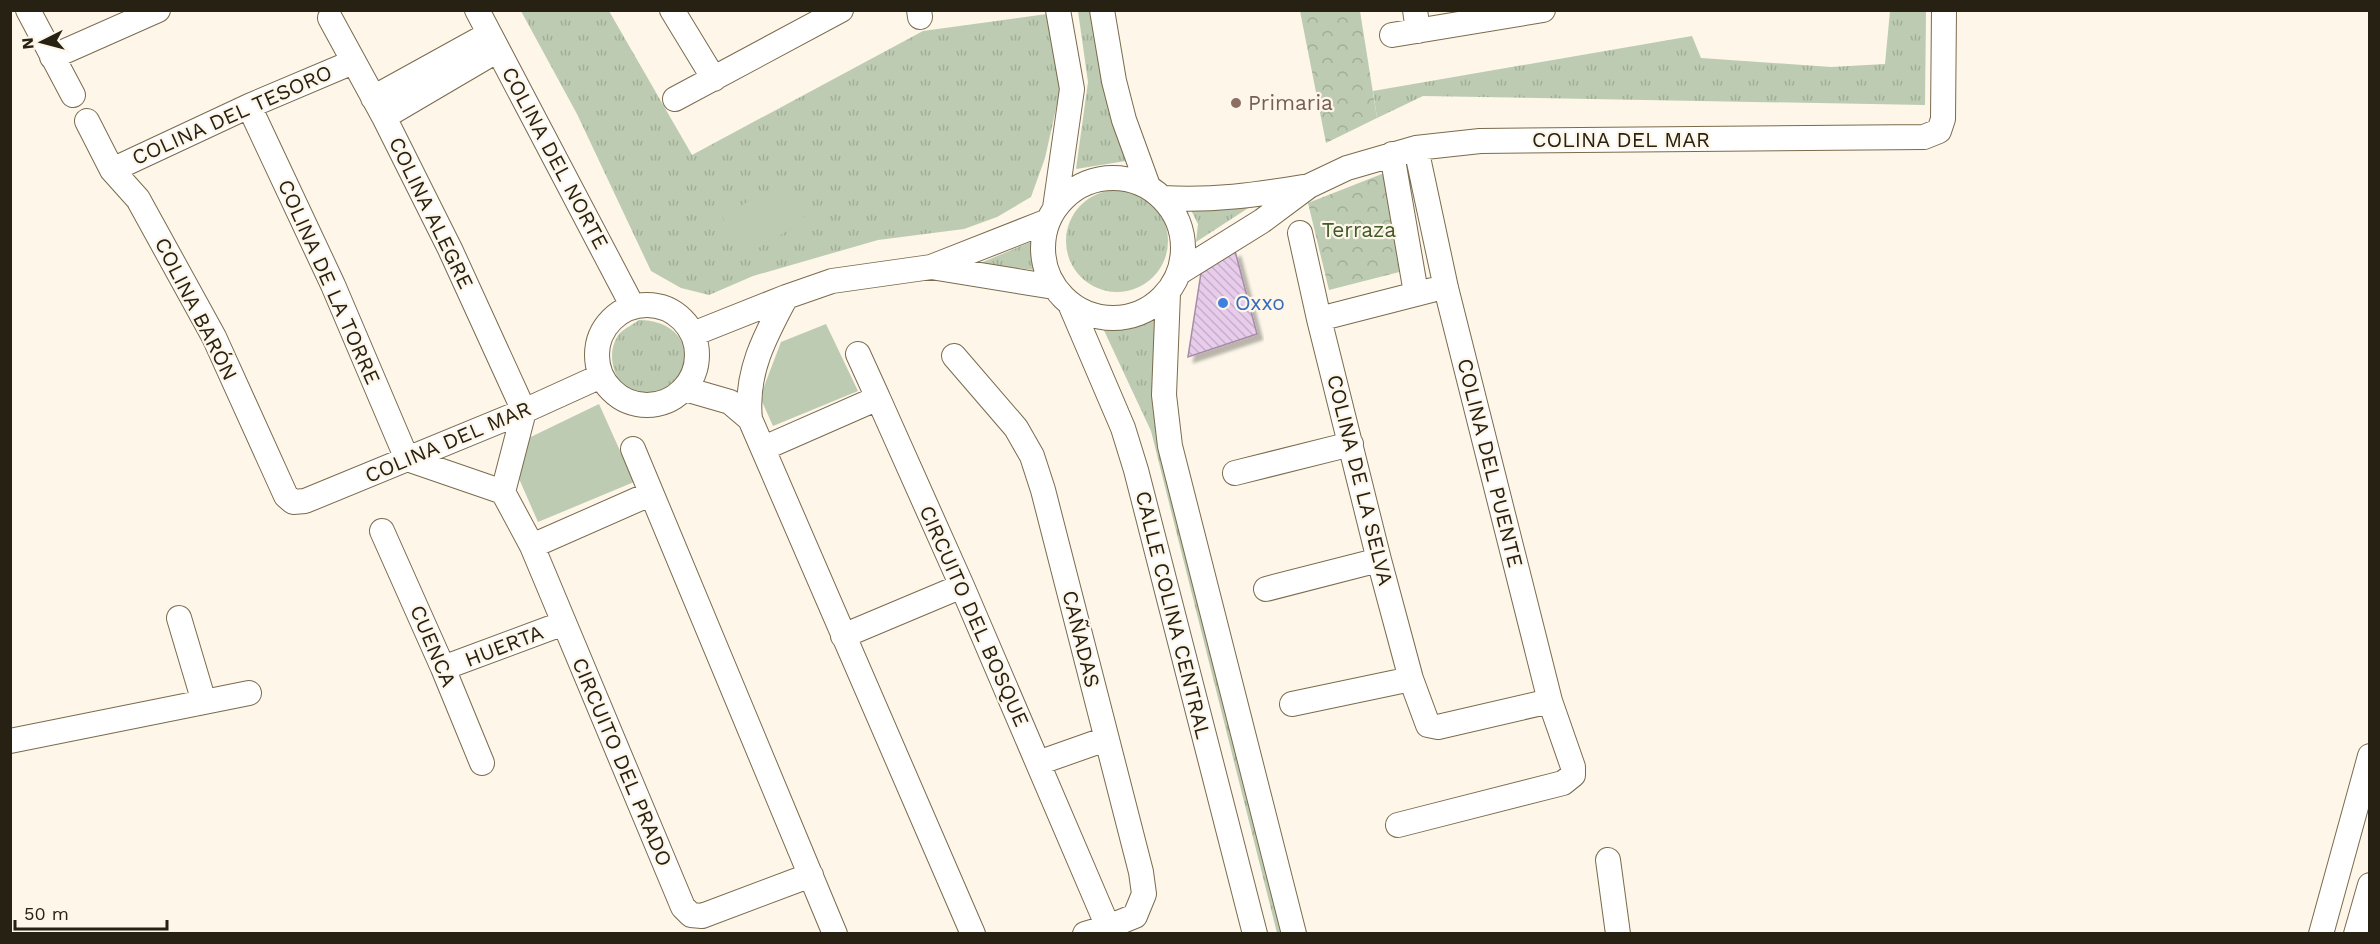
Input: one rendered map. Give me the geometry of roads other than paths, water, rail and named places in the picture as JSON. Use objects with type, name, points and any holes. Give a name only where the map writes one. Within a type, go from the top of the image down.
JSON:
[{"type":"street","points":[[28,10],[73,95]]},
{"type":"street","points":[[52,57],[158,10]]},
{"type":"street","name":"COLINA DEL NORTE","points":[[477,10],[633,307]]},
{"type":"street","points":[[672,10],[714,79]]},
{"type":"street","points":[[675,99],[841,10]]},
{"type":"street","points":[[1058,10],[1071,88],[1052,215],[1043,244],[1045,266],[1062,296]]},
{"type":"street","points":[[931,267],[1062,296],[1089,315],[1110,319],[1132,317],[1152,308],[1168,293],[1180,272],[1184,246],[1178,220],[1155,192],[1124,120],[1114,81],[1102,10]]},
{"type":"street","points":[[1392,35],[1416,21],[1543,10]]},
{"type":"street","name":"COLINA DEL MAR","points":[[1180,272],[1262,221],[1309,186],[1347,168],[1416,148],[1480,141],[1924,137],[1939,131],[1943,119],[1944,10]]},
{"type":"street","name":"COLINA ALEGRE","points":[[330,18],[450,249],[524,411]]},
{"type":"street","points":[[378,107],[494,42]]},
{"type":"street","name":"COLINA DEL TESORO","points":[[112,170],[249,106],[352,62]]},
{"type":"street","name":"COLINA DE LA TORRE","points":[[249,106],[333,285],[407,459]]},
{"type":"street","name":"COLINA BARÓN","points":[[87,121],[112,170],[138,198],[214,337],[286,496],[293,502]]},
{"type":"street","name":"COLINA DEL PUENTE","points":[[1398,825],[1563,783],[1573,775],[1573,766],[1550,701],[1446,288],[1416,148]]},
{"type":"street","points":[[1392,154],[1416,293]]},
{"type":"street","points":[[693,334],[786,297],[832,282],[931,267],[1052,215],[1069,193],[1087,182],[1107,177],[1128,179],[1155,192]]},
{"type":"street","name":"COLINA DEL MAR","points":[[1155,192],[1193,200],[1244,197],[1309,186]]},
{"type":"street","name":"COLINA DE LA SELVA","points":[[1300,233],[1379,560],[1411,679],[1428,725],[1438,728],[1550,701]]},
{"type":"street","points":[[1319,319],[1416,293],[1446,288]]},
{"type":"street","name":"CALLE COLINA CENTRAL","points":[[1168,293],[1164,395],[1170,446],[1294,933]]},
{"type":"street","name":"CALLE COLINA CENTRAL","points":[[1062,296],[1123,428],[1136,470],[1255,933]]},
{"type":"street","points":[[786,297],[763,340],[752,372],[748,398],[750,419],[973,933]]},
{"type":"street","points":[[647,304],[668,309],[686,322],[693,334],[697,348],[697,363],[693,377],[675,398],[661,404],[647,406],[632,404],[620,398],[601,376],[597,362],[597,347],[601,334],[620,312],[647,304]]},
{"type":"street","name":"CIRCUITO DEL BOSQUE","points":[[858,354],[962,586],[1108,927]]},
{"type":"street","name":"CAÑADAS","points":[[954,356],[1016,428],[1032,456],[1042,490],[1141,872],[1144,894],[1136,916],[1108,927]]},
{"type":"street","name":"COLINA DEL MAR","points":[[293,502],[305,501],[524,411],[601,376]]},
{"type":"street","points":[[685,389],[730,402],[750,419]]},
{"type":"street","points":[[764,448],[878,398]]},
{"type":"street","points":[[407,459],[503,492],[524,411]]},
{"type":"street","points":[[1235,473],[1351,444]]},
{"type":"street","points":[[633,449],[835,933]]},
{"type":"street","name":"CIRCUITO DEL PRADO","points":[[503,492],[532,546],[683,907],[691,915],[702,916],[811,875]]},
{"type":"street","points":[[532,546],[650,494]]},
{"type":"street","name":"CUENCA","points":[[382,531],[482,763]]},
{"type":"street","points":[[1266,589],[1379,560]]},
{"type":"street","points":[[843,636],[962,586]]},
{"type":"street","points":[[179,618],[204,702]]},
{"type":"street","name":"HUERTA","points":[[443,668],[564,623]]},
{"type":"street","points":[[1292,704],[1411,679]]},
{"type":"street","points":[[10,741],[249,693]]},
{"type":"street","points":[[1038,763],[1106,739]]},
{"type":"street","points":[[2321,933],[2370,756]]},
{"type":"street","points":[[1608,860],[1618,933]]},
{"type":"street","points":[[2356,933],[2370,885]]},
{"type":"street","points":[[1085,933],[1108,927]]},
{"type":"place","name":"Primaria","points":[[1236,103]]},
{"type":"place","name":"Oxxo","points":[[1223,303]]},
{"type":"park label","name":"Terraza","points":[[1359,230]]}]
